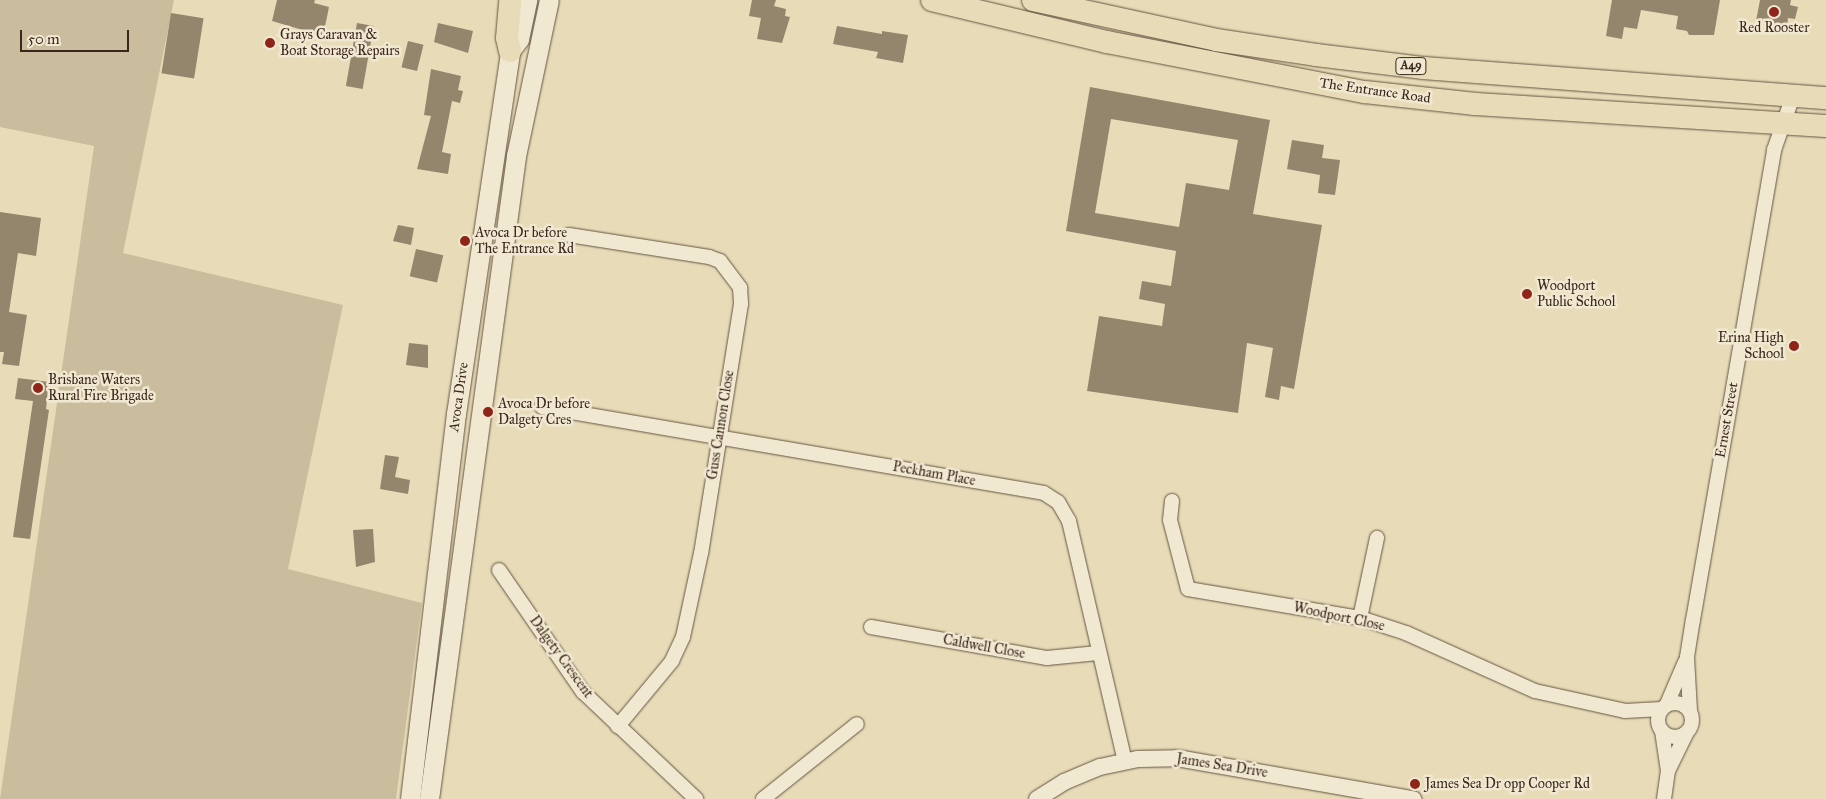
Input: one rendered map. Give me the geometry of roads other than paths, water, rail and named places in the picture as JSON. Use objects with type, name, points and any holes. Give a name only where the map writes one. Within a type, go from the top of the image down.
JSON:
[{"type":"highway","points":[[510,0],[507,38],[510,51]]},
{"type":"highway","name":"The Entrance Road","points":[[932,0],[1126,46],[1365,92],[1475,104],[1826,126]]},
{"type":"highway","name":"The Entrance Road","points":[[1033,0],[1216,40],[1424,68],[1826,98]]},
{"type":"main road","name":"Avoca Drive","points":[[410,799],[456,414],[510,51],[519,39],[527,0]]},
{"type":"main road","name":"Avoca Drive","points":[[429,799],[516,156],[549,0]]},
{"type":"street","name":"Ernest Street","points":[[1690,711],[1687,657],[1774,150],[1782,123],[1794,96]]},
{"type":"street","name":"Guss Cannon Close","points":[[569,236],[709,256],[720,261],[733,274],[740,288],[741,304],[696,578],[683,637],[672,661],[618,726]]},
{"type":"street","name":"Peckham Place","points":[[542,407],[1044,493],[1058,502],[1069,522],[1098,653],[1125,762]]},
{"type":"street","name":"Woodport Close","points":[[1172,502],[1170,520],[1188,589],[1360,618],[1406,633],[1535,691],[1625,711],[1661,730]]},
{"type":"street","points":[[1360,618],[1377,538]]},
{"type":"street","name":"Dalgety Crescent","points":[[499,570],[583,692],[696,799]]},
{"type":"street","name":"Caldwell Close","points":[[871,627],[1047,658],[1098,653]]},
{"type":"street","name":"Ernest Street","points":[[1665,707],[1687,657]]},
{"type":"street","points":[[1664,799],[1668,771],[1658,716],[1665,707],[1682,703],[1690,711],[1693,722],[1668,771]]},
{"type":"street","name":"Woodport Close","points":[[1625,711],[1665,707]]},
{"type":"street","points":[[763,799],[857,724]]},
{"type":"street","points":[[1661,730],[1677,737],[1687,732]]},
{"type":"street","name":"James Sea Drive","points":[[1037,799],[1064,782],[1100,767],[1125,762],[1177,758],[1413,799]]},
{"type":"place","name":"Red Rooster","points":[[1774,12]]},
{"type":"place","name":"Grays Caravan & Boat Storage Repairs","points":[[270,43]]},
{"type":"place","name":"Avoca Dr before The Entrance Rd","points":[[465,241]]},
{"type":"place","name":"Woodport Public School","points":[[1527,294]]},
{"type":"place","name":"Erina High School","points":[[1794,346]]},
{"type":"place","name":"Brisbane Waters Rural Fire Brigade","points":[[38,388]]},
{"type":"place","name":"Avoca Dr before Dalgety Cres","points":[[488,412]]},
{"type":"place","name":"James Sea Dr opp Cooper Rd","points":[[1415,784]]}]
